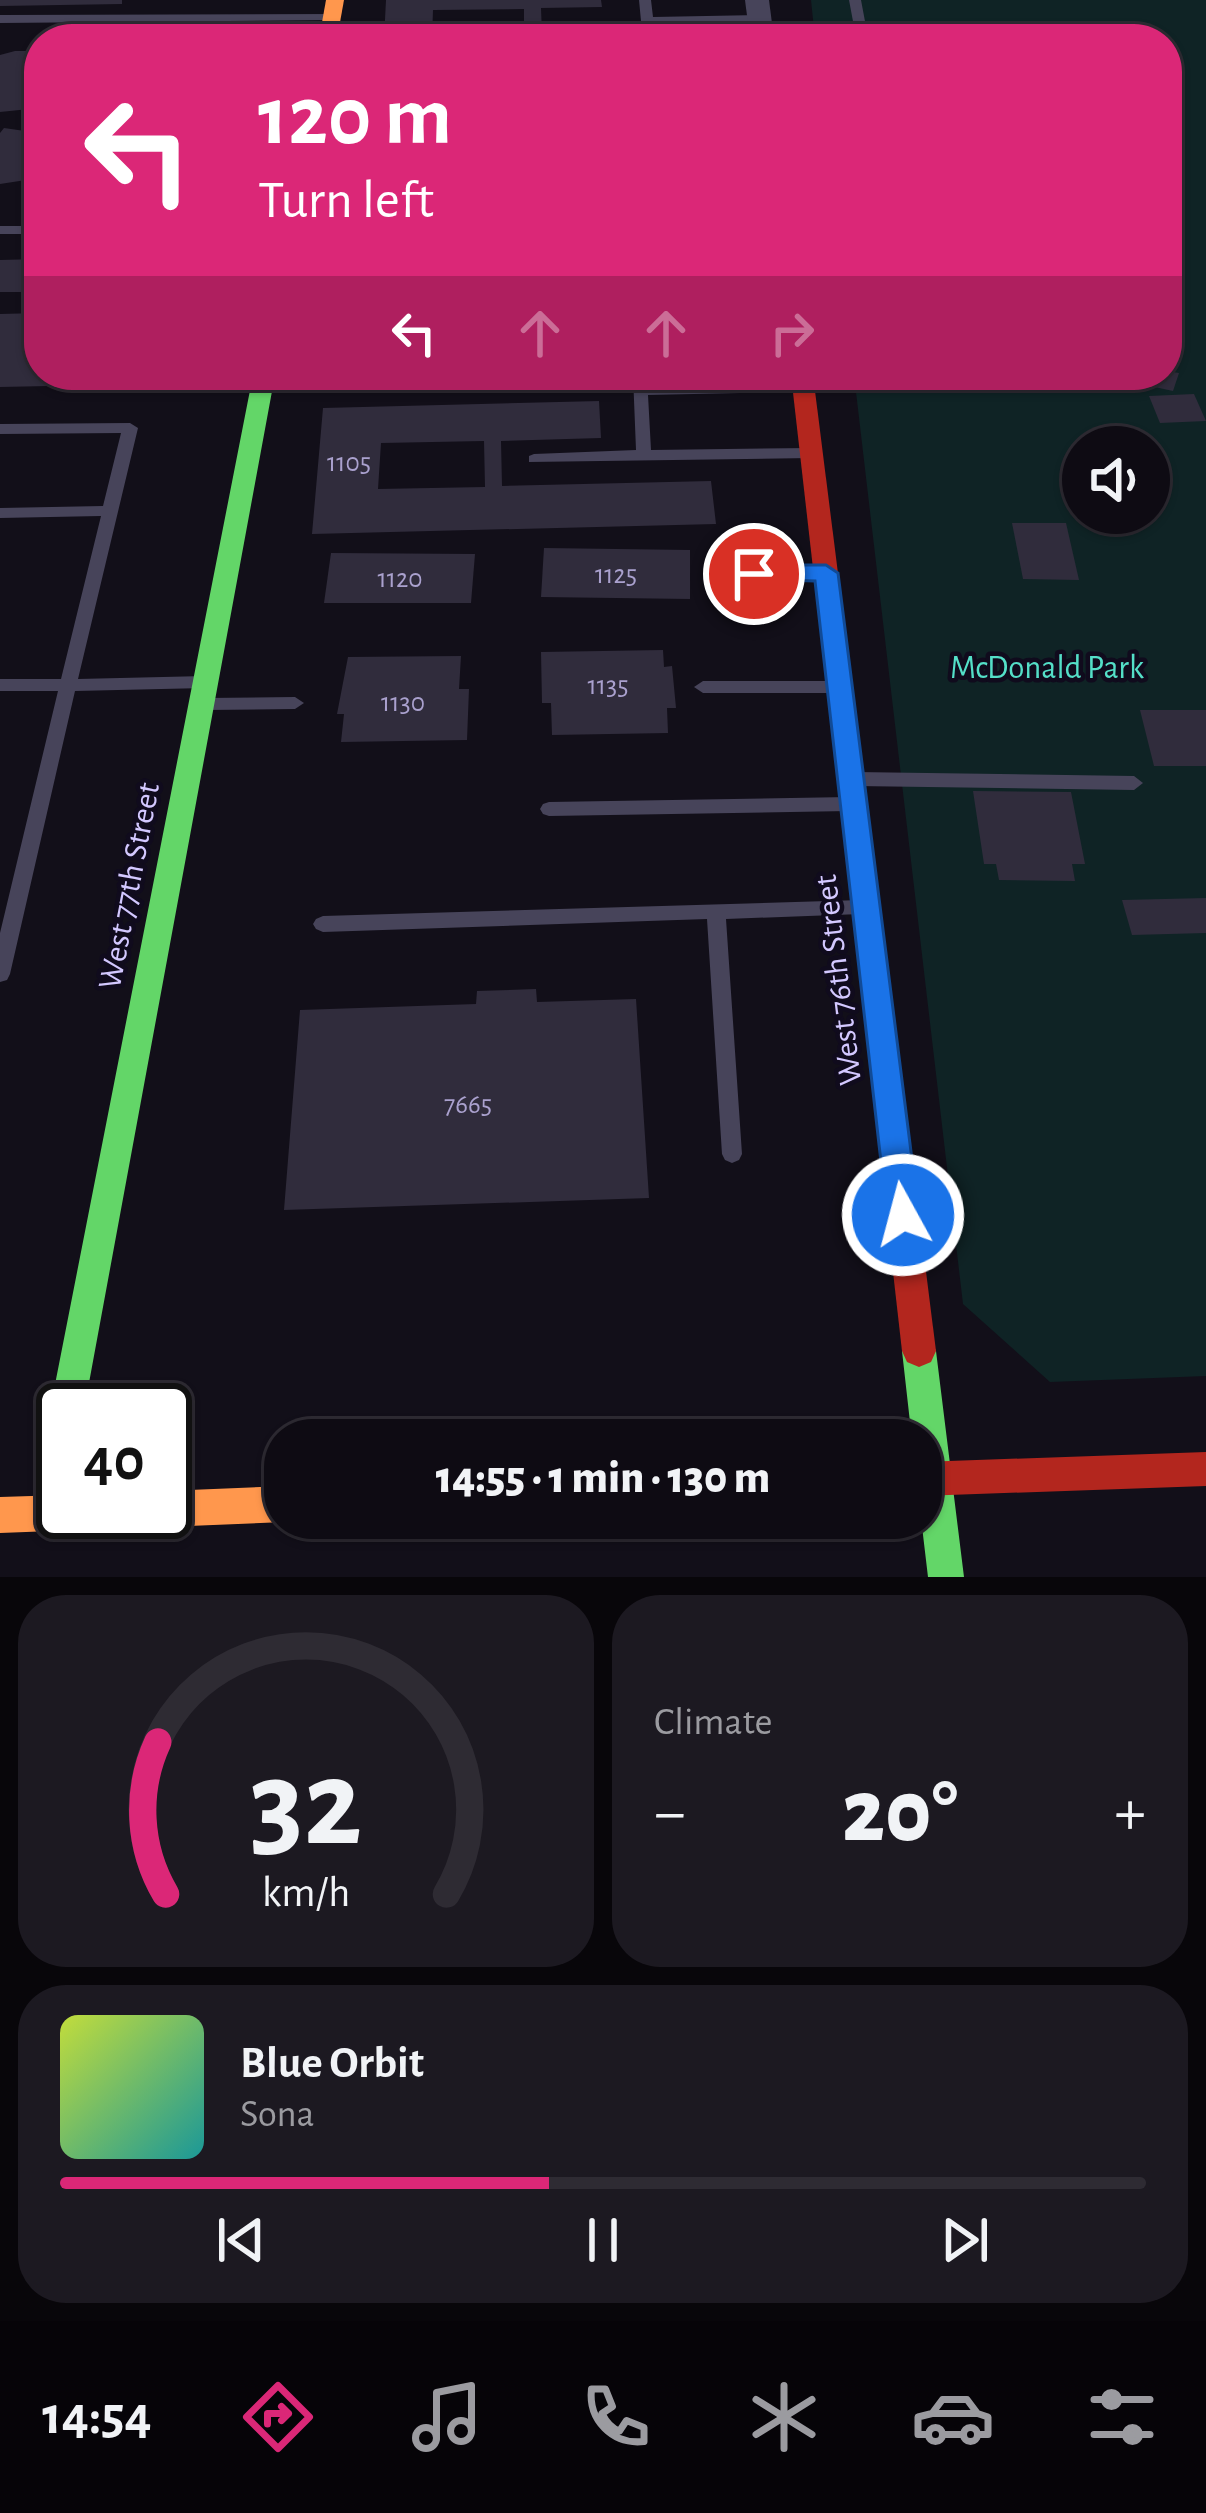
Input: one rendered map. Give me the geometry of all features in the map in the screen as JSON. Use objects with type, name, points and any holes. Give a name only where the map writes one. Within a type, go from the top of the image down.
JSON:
[{"type":"street","name":"West 77th Street","points":[[72,1383],[261,390]]},
{"type":"street","name":"West 76th Street","points":[[804,390],[921,1419]]},
{"type":"street","points":[[942,1478],[1206,1469]]},
{"type":"street","points":[[192,1508],[264,1505]]},
{"type":"street","points":[[0,1515],[36,1514]]},
{"type":"street","name":"West 76th Street","points":[[939,1539],[946,1577]]},
{"type":"lane","points":[[645,0],[647,21],[759,20]]},
{"type":"lane","points":[[0,19],[332,18]]},
{"type":"lane","points":[[640,390],[644,455]]},
{"type":"lane","points":[[0,429],[130,428],[0,974]]},
{"type":"lane","points":[[534,458],[811,453]]},
{"type":"lane","points":[[0,513],[111,511]]},
{"type":"lane","points":[[718,574],[826,573]]},
{"type":"lane","points":[[0,685],[203,693],[295,704]]},
{"type":"lane","points":[[704,687],[839,687]]},
{"type":"lane","points":[[549,809],[1134,783]]},
{"type":"lane","points":[[323,924],[866,907]]},
{"type":"lane","points":[[716,911],[732,1154]]},
{"type":"green space","name":"McDonald Park","points":[[811,0],[1206,0],[1206,1376],[1050,1382],[963,1304],[856,390],[1182,390],[1182,24],[813,24]]},
{"type":"building","points":[[0,0],[122,0],[122,4],[0,6]]},
{"type":"building","points":[[386,0],[601,0],[602,7],[541,8],[542,24],[524,24],[524,9],[433,10],[433,24],[385,24]]},
{"type":"building","points":[[24,51],[24,110],[0,112],[0,55]]},
{"type":"building","points":[[4,128],[24,131],[24,180],[0,184],[0,133]]},
{"type":"building","points":[[24,259],[24,292],[0,292],[0,260]]},
{"type":"building","points":[[24,313],[24,387],[0,387],[0,314]]},
{"type":"building","points":[[1194,394],[1206,421],[1160,423],[1149,396]]},
{"type":"building","points":[[599,401],[601,438],[501,441],[502,486],[711,481],[716,524],[312,534],[323,408]],"holes":[[[484,441],[485,487],[378,489],[381,443]]]},
{"type":"building","points":[[1012,523],[1062,523],[1079,580],[1023,579]]},
{"type":"building","points":[[544,548],[690,550],[690,599],[541,597]]},
{"type":"building","points":[[331,553],[475,554],[471,603],[324,603]]},
{"type":"building","points":[[663,650],[664,667],[672,666],[676,708],[667,708],[668,733],[552,735],[551,703],[542,703],[541,652]]},
{"type":"building","points":[[461,656],[459,689],[469,689],[467,740],[341,742],[344,714],[337,714],[348,657]]},
{"type":"building","points":[[1140,710],[1206,710],[1206,766],[1154,766]]},
{"type":"building","points":[[973,791],[1071,792],[1085,864],[1072,864],[1075,881],[999,880],[996,864],[984,864]]},
{"type":"building","points":[[1206,898],[1206,933],[1132,935],[1122,900]]},
{"type":"building","points":[[536,989],[537,1002],[636,999],[649,1198],[284,1210],[300,1010],[476,1004],[477,991]]},
{"type":"traffic: fast","points":[[72,1383],[261,390]]},
{"type":"traffic: fast","points":[[919,1351],[946,1577]]},
{"type":"traffic: slow","points":[[331,24],[335,0]]},
{"type":"traffic: slow","points":[[192,1508],[264,1505]]},
{"type":"traffic: slow","points":[[0,1515],[36,1514]]},
{"type":"traffic: jam","points":[[804,390],[919,1351]]},
{"type":"traffic: jam","points":[[942,1478],[1206,1469]]},
{"type":"route","points":[[754,574],[826,573],[903,1215]]}]
